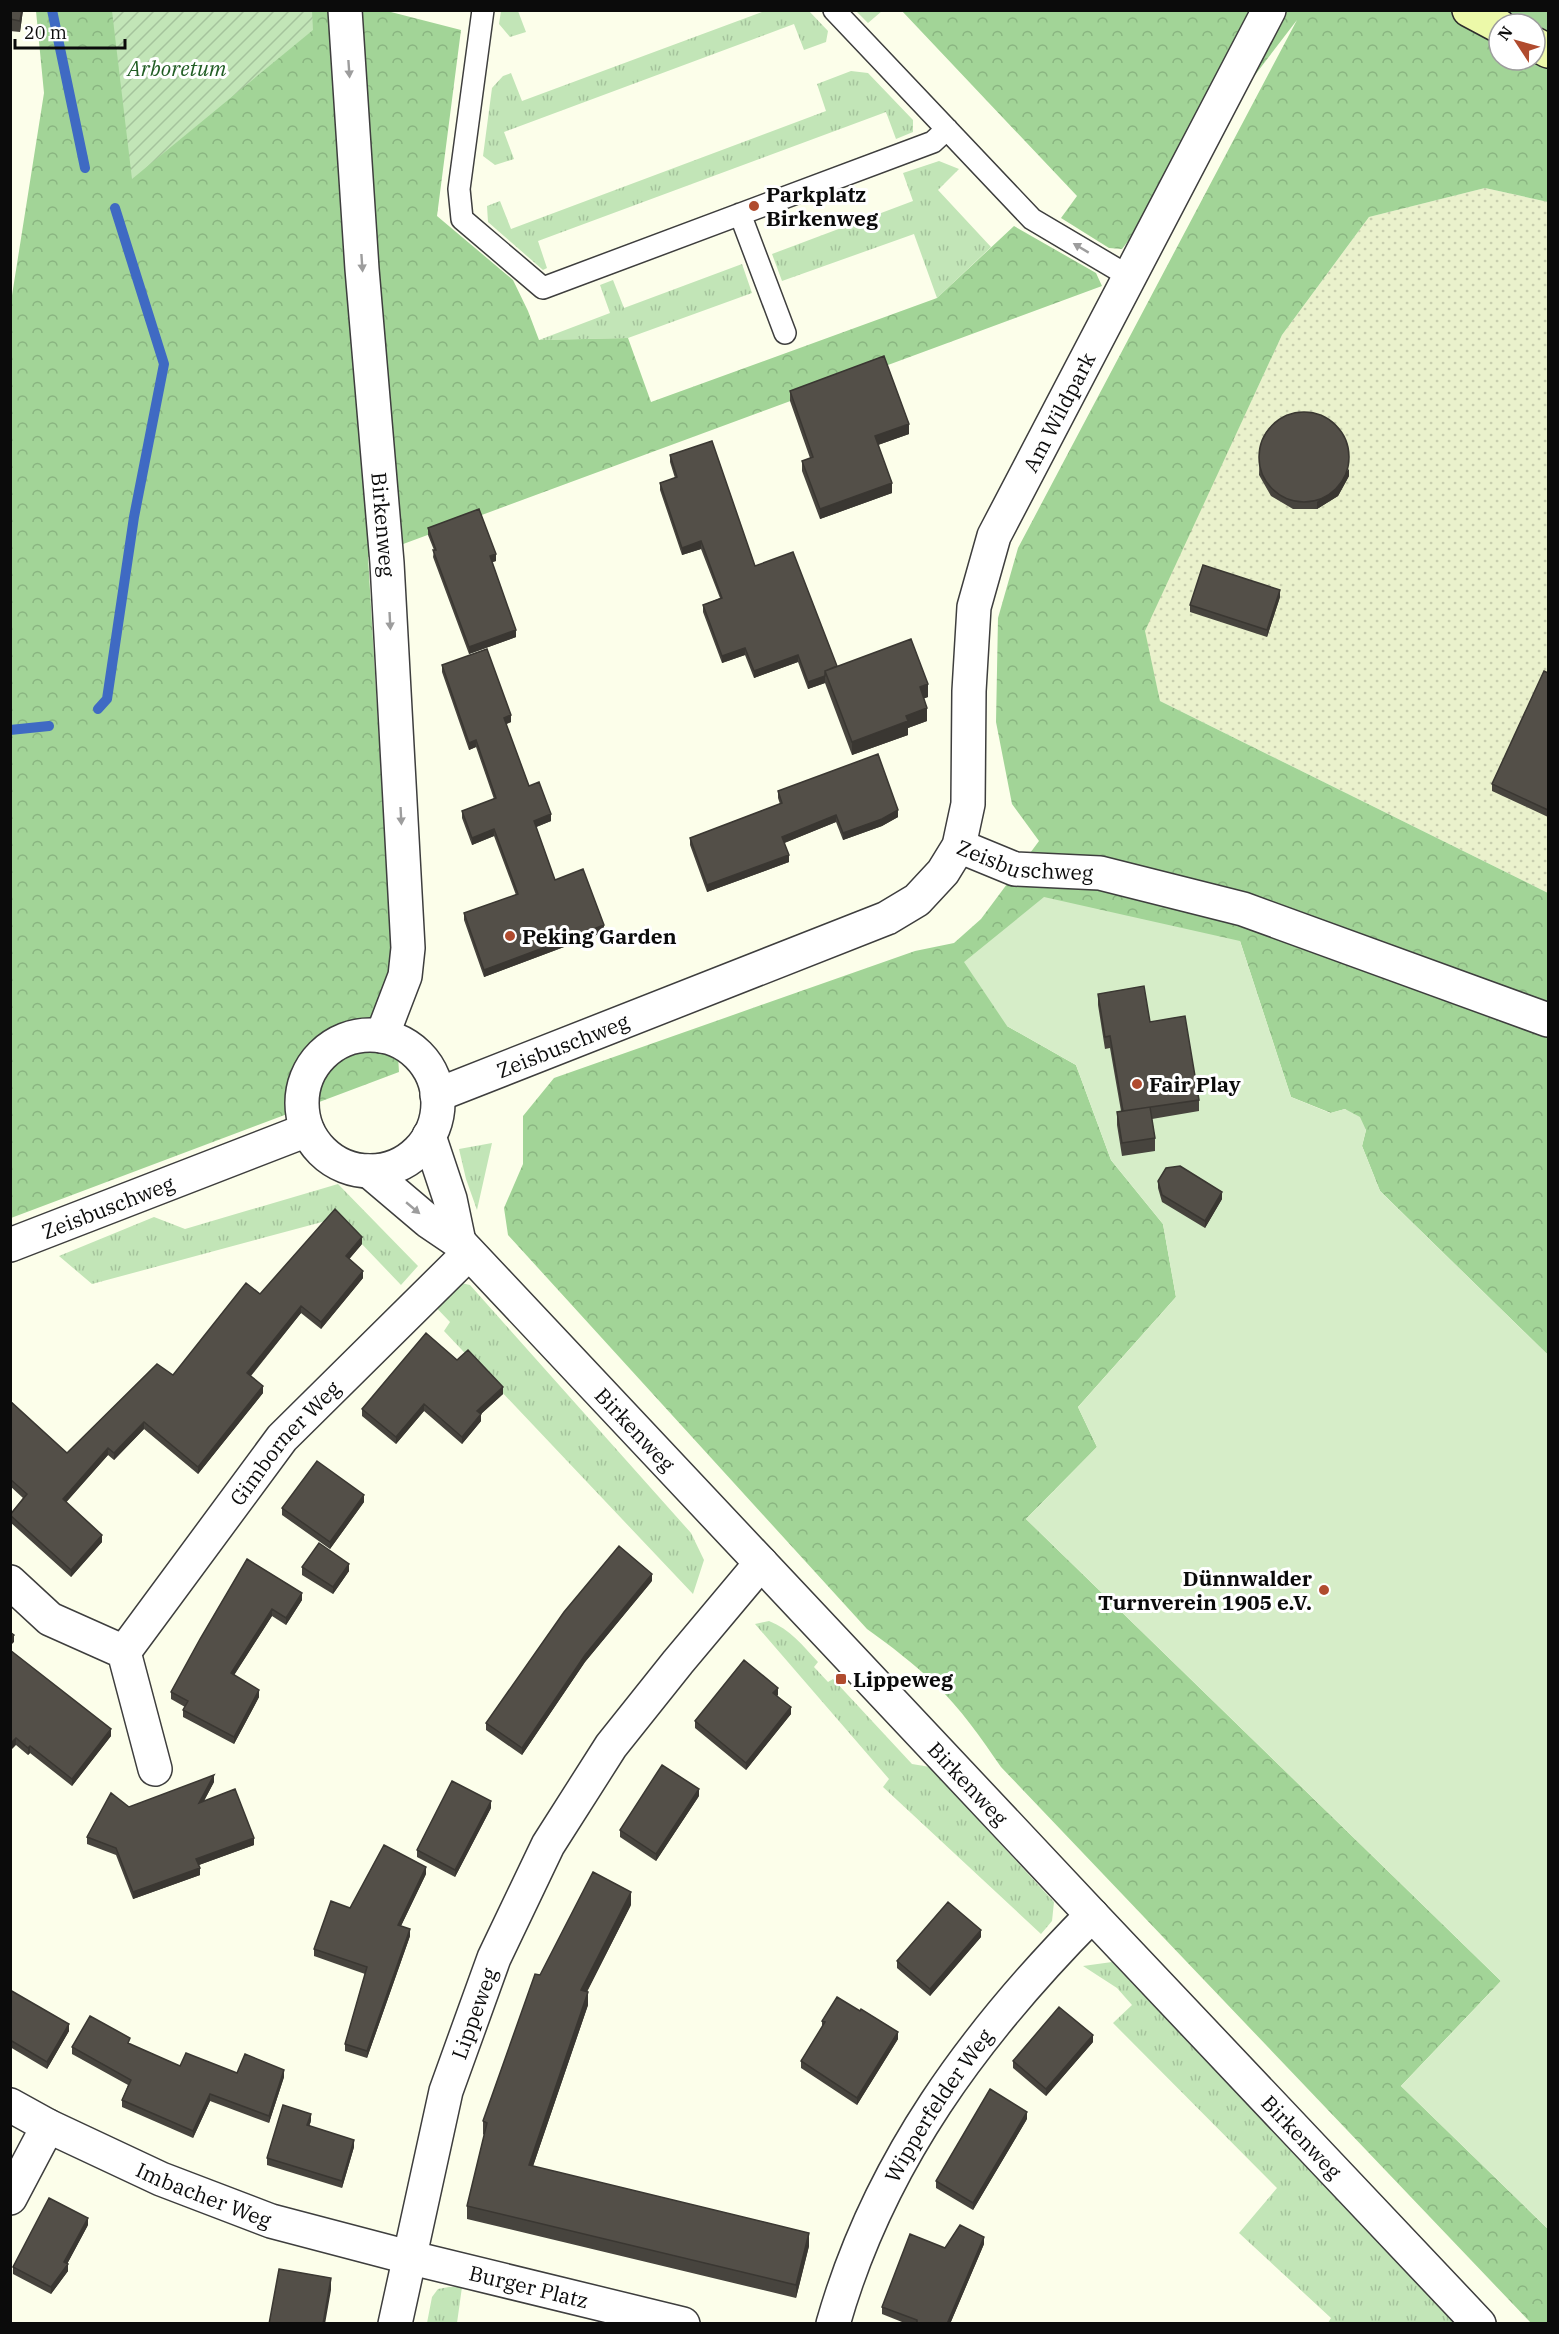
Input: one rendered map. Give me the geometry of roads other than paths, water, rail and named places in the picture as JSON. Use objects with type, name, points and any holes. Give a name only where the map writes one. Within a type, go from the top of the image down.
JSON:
[{"type":"main road","points":[[1469,10],[1487,20]]},
{"type":"street","name":"Birkenweg","points":[[345,10],[362,269],[387,563],[408,948],[405,976],[382,1036]]},
{"type":"street","name":"Am Wildpark","points":[[959,846],[968,804],[969,691],[974,607],[994,536],[1269,10]]},
{"type":"street","name":"Zeisbuschweg","points":[[437,1095],[887,918],[917,900],[944,872],[959,846],[1015,869],[1100,873],[1243,909],[1548,1020]]},
{"type":"street","points":[[363,1035],[382,1036],[402,1043],[419,1056],[431,1074],[437,1095],[436,1116],[429,1136],[418,1151],[404,1162],[387,1169],[369,1171],[349,1168],[332,1160],[318,1147],[307,1130],[303,1113],[302,1094],[307,1077],[316,1061],[330,1048],[363,1035]]},
{"type":"street","name":"Zeisbuschweg","points":[[10,1245],[307,1130]]},
{"type":"street","points":[[429,1136],[464,1248]]},
{"type":"street","name":"Birkenweg","points":[[369,1171],[464,1248],[1479,2324]]},
{"type":"street","name":"Gimborner Weg","points":[[124,1652],[282,1438],[464,1248]]},
{"type":"street","name":"Lippeweg","points":[[395,2324],[446,2091],[494,1958],[548,1845],[611,1746],[761,1563]]},
{"type":"street","points":[[10,1582],[50,1619],[124,1652],[155,1769]]},
{"type":"street","name":"Wipperfelder Weg","points":[[833,2324],[846,2280],[880,2198],[922,2122],[960,2067],[1009,2004],[1041,1967],[1092,1915]]},
{"type":"street","name":"Imbacher Weg","points":[[10,2106],[161,2179],[271,2221],[408,2257]]},
{"type":"street","points":[[10,2198],[48,2126]]},
{"type":"street","name":"Burger Platz","points":[[408,2257],[683,2324]]},
{"type":"lane","points":[[834,10],[1032,219],[1130,278]]},
{"type":"lane","points":[[476,12],[459,189],[462,219],[543,288],[933,142],[946,129]]},
{"type":"lane","points":[[740,214],[785,333]]},
{"type":"waterway","points":[[52,10],[85,168]]},
{"type":"waterway","points":[[98,709],[107,699],[134,517],[164,364],[115,208]]},
{"type":"waterway","points":[[10,730],[49,726]]},
{"type":"place","name":"Parkplatz Birkenweg","points":[[754,206]]},
{"type":"place","name":"Peking Garden","points":[[510,936]]},
{"type":"place","name":"Fair Play","points":[[1137,1084]]},
{"type":"place","name":"Dünnwalder Turnverein 1905 e.V.","points":[[1324,1590]]},
{"type":"place","name":"Lippeweg","points":[[841,1679]]},
{"type":"park label","name":"Arboretum","points":[[177,68]]}]
